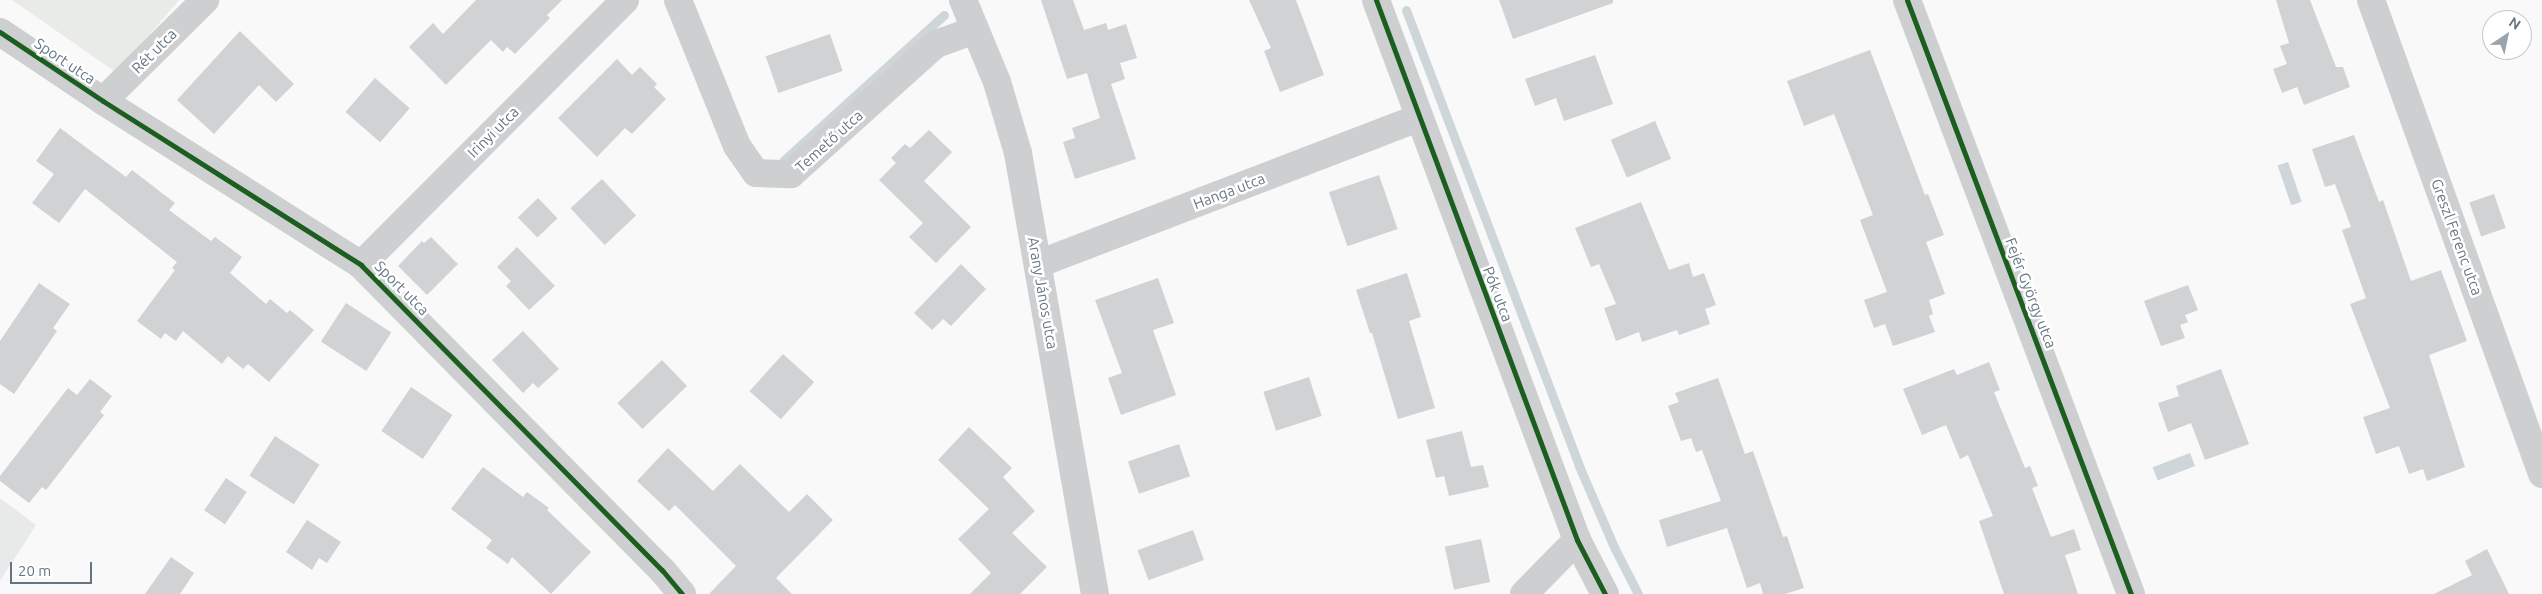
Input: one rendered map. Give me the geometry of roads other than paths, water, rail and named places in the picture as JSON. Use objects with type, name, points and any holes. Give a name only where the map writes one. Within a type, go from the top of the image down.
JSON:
[{"type":"street","name":"Rét utca","points":[[103,102],[205,0]]},
{"type":"street","name":"Irinyi utca","points":[[361,265],[625,0]]},
{"type":"street","name":"Temető utca","points":[[678,0],[737,146],[756,173],[791,174],[936,44],[975,30]]},
{"type":"street","name":"Arany János utca","points":[[963,0],[996,82],[1018,153],[1095,594]]},
{"type":"street","name":"Pók utca","points":[[1376,0],[1577,540],[1605,594]]},
{"type":"street","name":"Fejér György utca","points":[[1907,0],[2131,594]]},
{"type":"street","name":"Greszl Ferenc utca","points":[[2371,0],[2542,474]]},
{"type":"street","name":"Sport utca","points":[[0,32],[103,102],[361,265],[662,570],[682,594]]},
{"type":"street","name":"Hanga utca","points":[[1038,264],[1419,118]]},
{"type":"street","points":[[1524,594],[1577,540]]},
{"type":"waterway","points":[[1406,10],[1579,466],[1615,549],[1638,594]]},
{"type":"waterway","points":[[784,160],[944,15]]}]
